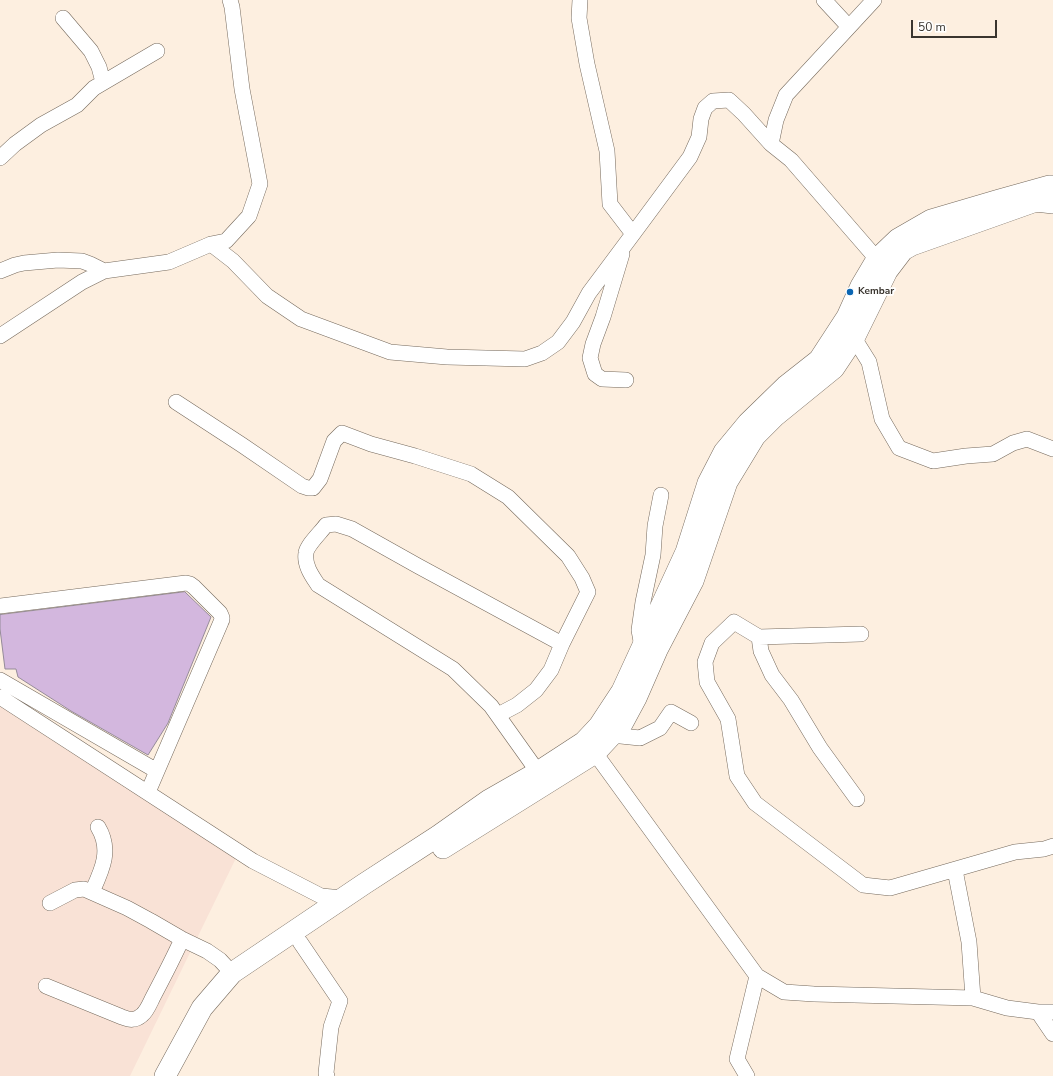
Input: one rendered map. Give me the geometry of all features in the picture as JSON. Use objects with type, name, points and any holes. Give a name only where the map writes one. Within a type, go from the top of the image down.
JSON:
[{"type":"highway","points":[[181,1076],[215,1015],[239,986],[268,963],[589,748],[611,735],[622,724],[636,698],[657,650],[693,581],[727,482],[755,436],[775,416],[834,368],[854,338],[882,265],[898,238],[931,220],[1053,186]]},
{"type":"highway","points":[[165,1076],[202,1008],[232,973],[438,836],[489,800],[538,772],[589,748],[599,726],[622,691],[686,552],[708,483],[724,452],[748,423],[781,391],[819,360],[847,317],[861,286],[882,265],[912,245],[1036,201],[1053,202]]},
{"type":"street","points":[[0,336],[82,282],[104,271],[169,262],[211,244],[226,241],[249,216],[260,184],[242,89],[230,0]]},
{"type":"street","points":[[580,0],[579,18],[587,64],[607,151],[610,204],[629,240],[593,344],[590,358],[595,374],[602,379],[626,380]]},
{"type":"street","points":[[824,0],[849,27]]},
{"type":"street","points":[[771,144],[776,120],[786,95],[874,0]]},
{"type":"street","points":[[63,18],[91,51],[99,67],[103,82]]},
{"type":"street","points":[[0,158],[41,124],[77,105],[94,88],[157,51]]},
{"type":"street","points":[[211,244],[233,261],[267,296],[301,319],[390,352],[447,357],[525,359],[542,353],[558,342],[573,322],[589,293],[690,157],[699,137],[701,119],[705,108],[714,101],[729,100],[771,144],[791,160],[882,265]]},
{"type":"street","points":[[0,271],[24,263],[58,260],[82,261],[104,271]]},
{"type":"street","points":[[854,338],[869,362],[882,419],[899,448],[933,461],[993,454],[1013,443],[1027,439],[1053,449]]},
{"type":"street","points":[[176,402],[242,444],[302,486],[308,488],[313,488],[320,479],[334,441],[342,433],[372,444],[471,474],[508,497],[568,556],[582,578],[588,592],[562,644],[551,670],[536,690],[517,705],[498,715]]},
{"type":"street","points":[[642,647],[639,630],[661,495]]},
{"type":"street","points":[[538,772],[491,706],[453,669],[318,585],[309,571],[306,553],[326,525],[336,524],[352,529],[562,644]]},
{"type":"street","points":[[0,606],[186,583],[194,587],[220,613],[222,616],[222,622],[148,792]]},
{"type":"street","points":[[861,634],[759,638],[734,622],[712,643],[705,662],[707,682],[728,719],[737,776],[755,803],[863,885],[890,888],[1014,852],[1044,849],[1053,846]]},
{"type":"street","points":[[759,638],[761,651],[772,675],[790,700],[820,748],[857,799]]},
{"type":"street","points":[[0,680],[157,771]]},
{"type":"street","points":[[0,697],[253,861],[321,896],[343,898]]},
{"type":"street","points":[[611,735],[640,738],[660,728],[671,712],[691,723]]},
{"type":"street","points":[[589,748],[757,976],[784,992],[973,998],[1007,1008],[1038,1012],[1053,1012]]},
{"type":"street","points":[[92,892],[104,861],[105,845],[103,835],[98,827]]},
{"type":"street","points":[[955,870],[969,942],[973,998]]},
{"type":"street","points":[[50,903],[75,890],[84,889],[92,892],[208,951],[220,960],[232,973]]},
{"type":"street","points":[[46,986],[122,1017],[131,1020],[137,1018],[143,1015],[148,1008],[170,967],[182,939]]},
{"type":"street","points":[[300,942],[340,1001],[331,1027],[326,1076]]},
{"type":"street","points":[[747,1076],[737,1060],[757,976]]},
{"type":"street","points":[[1038,1012],[1053,1034]]},
{"type":"shaded area","points":[[0,704],[237,856],[130,1076],[0,1076]]},
{"type":"building","points":[[185,592],[211,617],[168,723],[148,755],[71,711],[18,677],[16,669],[5,669],[0,629],[0,615]]},
{"type":"place","name":"Kembar","points":[[850,292]]}]
